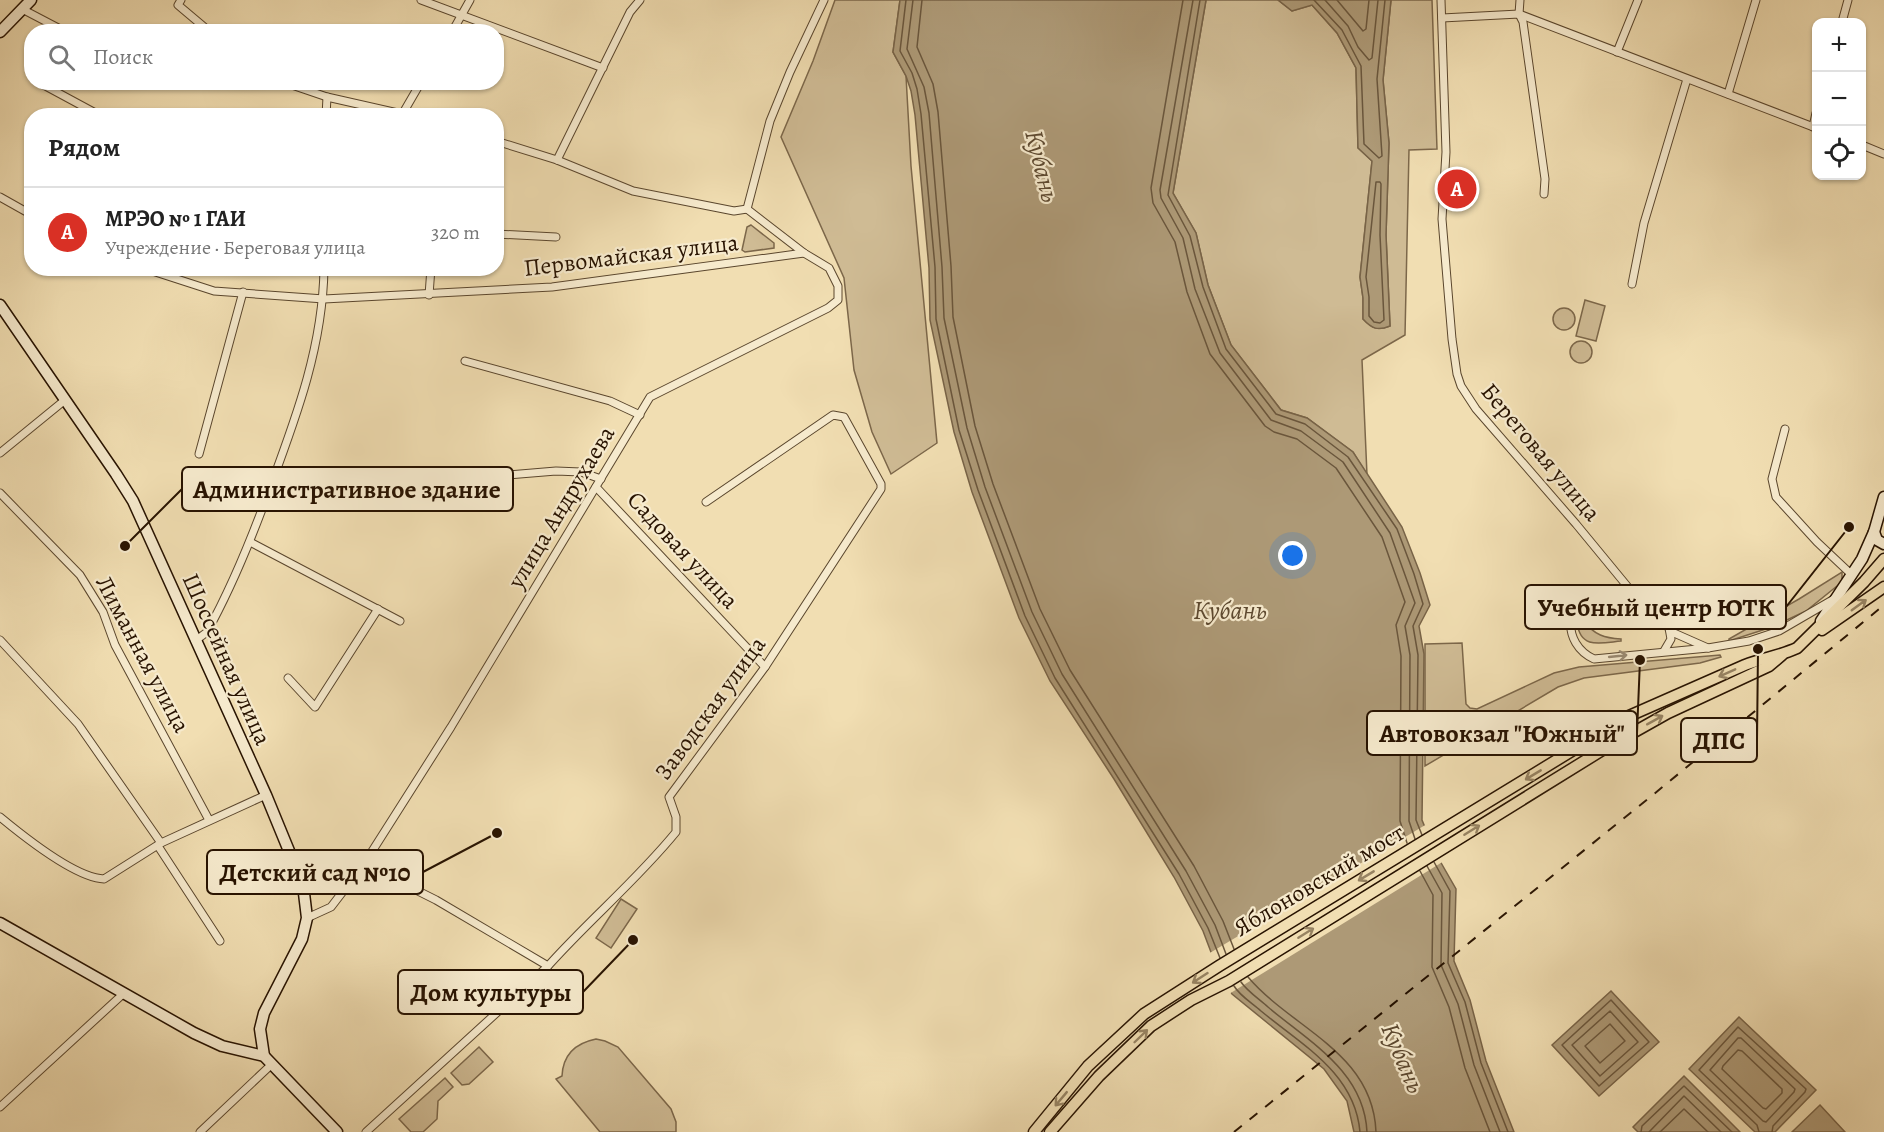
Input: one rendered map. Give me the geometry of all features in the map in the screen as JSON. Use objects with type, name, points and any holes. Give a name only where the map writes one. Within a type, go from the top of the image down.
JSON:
[{"type":"main road","points":[[0,32],[31,0]]},
{"type":"main road","name":"Шоссейная улица","points":[[0,305],[133,501],[266,795],[300,876],[307,918],[302,939],[264,1013],[260,1029],[268,1060]]},
{"type":"main road","points":[[1809,638],[1863,559],[1884,497]]},
{"type":"main road","points":[[1874,532],[1877,540],[1884,544]]},
{"type":"main road","points":[[1863,559],[1861,572],[1864,582],[1874,589],[1882,588]]},
{"type":"main road","points":[[1809,638],[1884,562]]},
{"type":"main road","points":[[1809,638],[1882,588]]},
{"type":"main road","name":"Яблоновский мост","points":[[1050,1132],[1099,1076],[1151,1026],[1191,1000],[1229,981],[1589,757],[1668,713],[1769,666],[1809,638]]},
{"type":"main road","name":"Яблоновский мост","points":[[1034,1132],[1088,1066],[1144,1014],[1219,966],[1629,716],[1764,657],[1782,655]]},
{"type":"main road","points":[[0,923],[194,1033],[222,1046],[268,1060],[337,1132]]},
{"type":"street","points":[[421,0],[486,24]]},
{"type":"street","points":[[457,24],[470,0]]},
{"type":"street","points":[[557,160],[630,12],[640,0]]},
{"type":"street","points":[[504,143],[557,160],[633,191],[734,211],[747,208],[770,121],[824,0]]},
{"type":"street","name":"Береговая улица","points":[[1441,0],[1446,152],[1442,219],[1450,317],[1457,374],[1461,386],[1476,409],[1632,592],[1683,638],[1708,648]]},
{"type":"street","points":[[1520,0],[1519,14],[1545,179],[1544,194]]},
{"type":"street","points":[[1617,52],[1638,0]]},
{"type":"street","points":[[1728,94],[1756,0]]},
{"type":"street","points":[[1843,18],[1848,0]]},
{"type":"street","points":[[179,3],[201,24]]},
{"type":"street","points":[[22,9],[51,24]]},
{"type":"street","points":[[1442,18],[1519,14],[1812,126]]},
{"type":"street","points":[[504,31],[603,68]]},
{"type":"street","points":[[1632,284],[1644,223],[1687,79]]},
{"type":"street","points":[[53,90],[87,108]]},
{"type":"street","points":[[306,90],[327,97],[379,108]]},
{"type":"street","points":[[406,108],[416,90]]},
{"type":"street","points":[[327,97],[327,108]]},
{"type":"street","points":[[1866,147],[1884,154]]},
{"type":"street","points":[[0,197],[24,210]]},
{"type":"street","name":"улица Андрухаева","points":[[307,918],[331,907],[364,864],[451,727],[650,397],[828,308],[838,300],[838,286],[829,268],[804,254],[747,208]]},
{"type":"street","points":[[504,234],[556,237]]},
{"type":"street","name":"Первомайская улица","points":[[168,276],[214,291],[324,299],[552,287],[804,254]]},
{"type":"street","points":[[195,641],[207,632],[250,542],[305,391],[324,299],[324,276]]},
{"type":"street","points":[[429,295],[431,276]]},
{"type":"street","points":[[199,454],[243,292]]},
{"type":"street","points":[[465,361],[610,401],[640,415]]},
{"type":"street","points":[[0,453],[66,400]]},
{"type":"street","name":"Заводская улица","points":[[366,1132],[548,966],[575,936],[652,861],[676,832],[676,817],[669,797],[765,667],[881,489],[844,417],[833,415],[706,502]]},
{"type":"street","points":[[1785,429],[1772,479],[1776,497],[1817,542],[1852,575]]},
{"type":"street","name":"Садовая улица","points":[[274,478],[436,481],[556,471],[581,472],[601,478]]},
{"type":"street","name":"Садовая улица","points":[[596,487],[765,667]]},
{"type":"street","name":"Лиманная улица","points":[[0,493],[80,575],[103,612],[115,645],[209,820]]},
{"type":"street","points":[[250,542],[400,621]]},
{"type":"street","points":[[1632,592],[1603,589],[1588,594],[1580,600],[1569,625],[1577,647],[1583,654],[1594,658],[1708,648],[1749,641],[1779,631],[1835,598]]},
{"type":"street","points":[[288,678],[315,707],[378,609]]},
{"type":"street","points":[[1664,651],[1671,639],[1669,627]]},
{"type":"street","points":[[0,640],[78,724],[220,940]]},
{"type":"street","points":[[0,817],[72,868],[93,879],[104,879],[159,845],[266,795]]},
{"type":"street","points":[[364,864],[436,900],[548,966]]},
{"type":"street","points":[[0,1107],[123,994]]},
{"type":"street","points":[[200,1132],[268,1060]]},
{"type":"shaded area","points":[[835,0],[900,0],[893,52],[906,76],[911,166],[937,443],[891,474],[872,432],[854,370],[844,278],[781,137],[813,61]]},
{"type":"shaded area","points":[[1206,0],[1278,0],[1292,11],[1312,5],[1337,33],[1356,68],[1358,148],[1372,161],[1360,277],[1363,319],[1372,326],[1382,328],[1390,326],[1386,235],[1389,143],[1383,80],[1391,0],[1432,0],[1437,149],[1409,150],[1405,335],[1362,360],[1367,475],[1353,452],[1307,418],[1281,410],[1231,345],[1208,285],[1196,233],[1173,193]]},
{"type":"shaded area","points":[[751,225],[774,243],[774,248],[745,252],[742,250],[747,227]]},
{"type":"shaded area","points":[[1585,300],[1605,306],[1596,341],[1576,336]]},
{"type":"shaded area","points":[[1564,308],[1572,311],[1575,319],[1572,327],[1564,330],[1556,327],[1553,319],[1556,311]]},
{"type":"shaded area","points":[[1581,341],[1589,344],[1592,352],[1589,360],[1581,363],[1573,360],[1570,352],[1573,344]]},
{"type":"shaded area","points":[[1842,572],[1842,582],[1806,611],[1772,627],[1729,641],[1729,639]]},
{"type":"shaded area","points":[[1577,622],[1585,622],[1596,633],[1621,639],[1621,641],[1593,643],[1587,641],[1582,637]]},
{"type":"shaded area","points":[[1462,643],[1466,704],[1470,708],[1477,709],[1554,673],[1579,667],[1720,655],[1721,657],[1700,663],[1584,678],[1558,687],[1425,766],[1425,644]]},
{"type":"shaded area","points":[[621,899],[637,909],[611,948],[596,938]]},
{"type":"shaded area","points":[[596,1039],[618,1047],[671,1109],[676,1122],[676,1132],[600,1132],[556,1079],[562,1076],[565,1062],[572,1051],[582,1043]]},
{"type":"shaded area","points":[[479,1047],[493,1062],[469,1084],[462,1085],[451,1073]]},
{"type":"shaded area","points":[[445,1078],[453,1087],[438,1101],[437,1119],[423,1132],[411,1132],[399,1119]]},
{"type":"water","name":"Кубань","points":[[900,0],[1206,0],[1173,193],[1196,233],[1208,285],[1231,345],[1281,410],[1307,418],[1353,452],[1402,527],[1420,573],[1430,605],[1419,626],[1424,654],[1422,820],[1436,854],[1456,889],[1454,961],[1470,1000],[1486,1061],[1514,1132],[1354,1132],[1347,1101],[1324,1069],[1232,994],[1217,968],[1203,931],[1174,877],[1050,681],[1019,618],[972,492],[954,432],[930,320],[929,268],[915,115],[906,76],[893,52]]},
{"type":"water","points":[[1278,0],[1391,0],[1383,80],[1389,143],[1386,235],[1390,326],[1386,328],[1375,328],[1363,319],[1360,277],[1372,161],[1358,148],[1356,68],[1337,33],[1312,5],[1292,11]]},
{"type":"water","points":[[1611,991],[1659,1042],[1599,1096],[1552,1045]]},
{"type":"water","points":[[1739,1017],[1816,1090],[1775,1132],[1755,1132],[1689,1069]]},
{"type":"water","points":[[1684,1076],[1740,1132],[1638,1132],[1633,1127]]},
{"type":"water","points":[[1820,1105],[1845,1132],[1792,1132]]},
{"type":"pier","points":[[1427,824],[1444,861],[1229,994],[1208,954]]},
{"type":"railway","points":[[1234,1132],[1654,794],[1884,605]]},
{"type":"place","name":"МРЭО № 1 ГАИ","points":[[1457,189]]},
{"type":"place","name":"Учебный центр ЮТК","points":[[1849,527]]},
{"type":"place","name":"Административное здание","points":[[125,546]]},
{"type":"place","name":"ДПС","points":[[1758,649]]},
{"type":"place","name":"Автовокзал \"Южный\"","points":[[1640,660]]},
{"type":"place","name":"Детский сад №10","points":[[497,833]]},
{"type":"place","name":"Дом культуры","points":[[633,940]]}]
